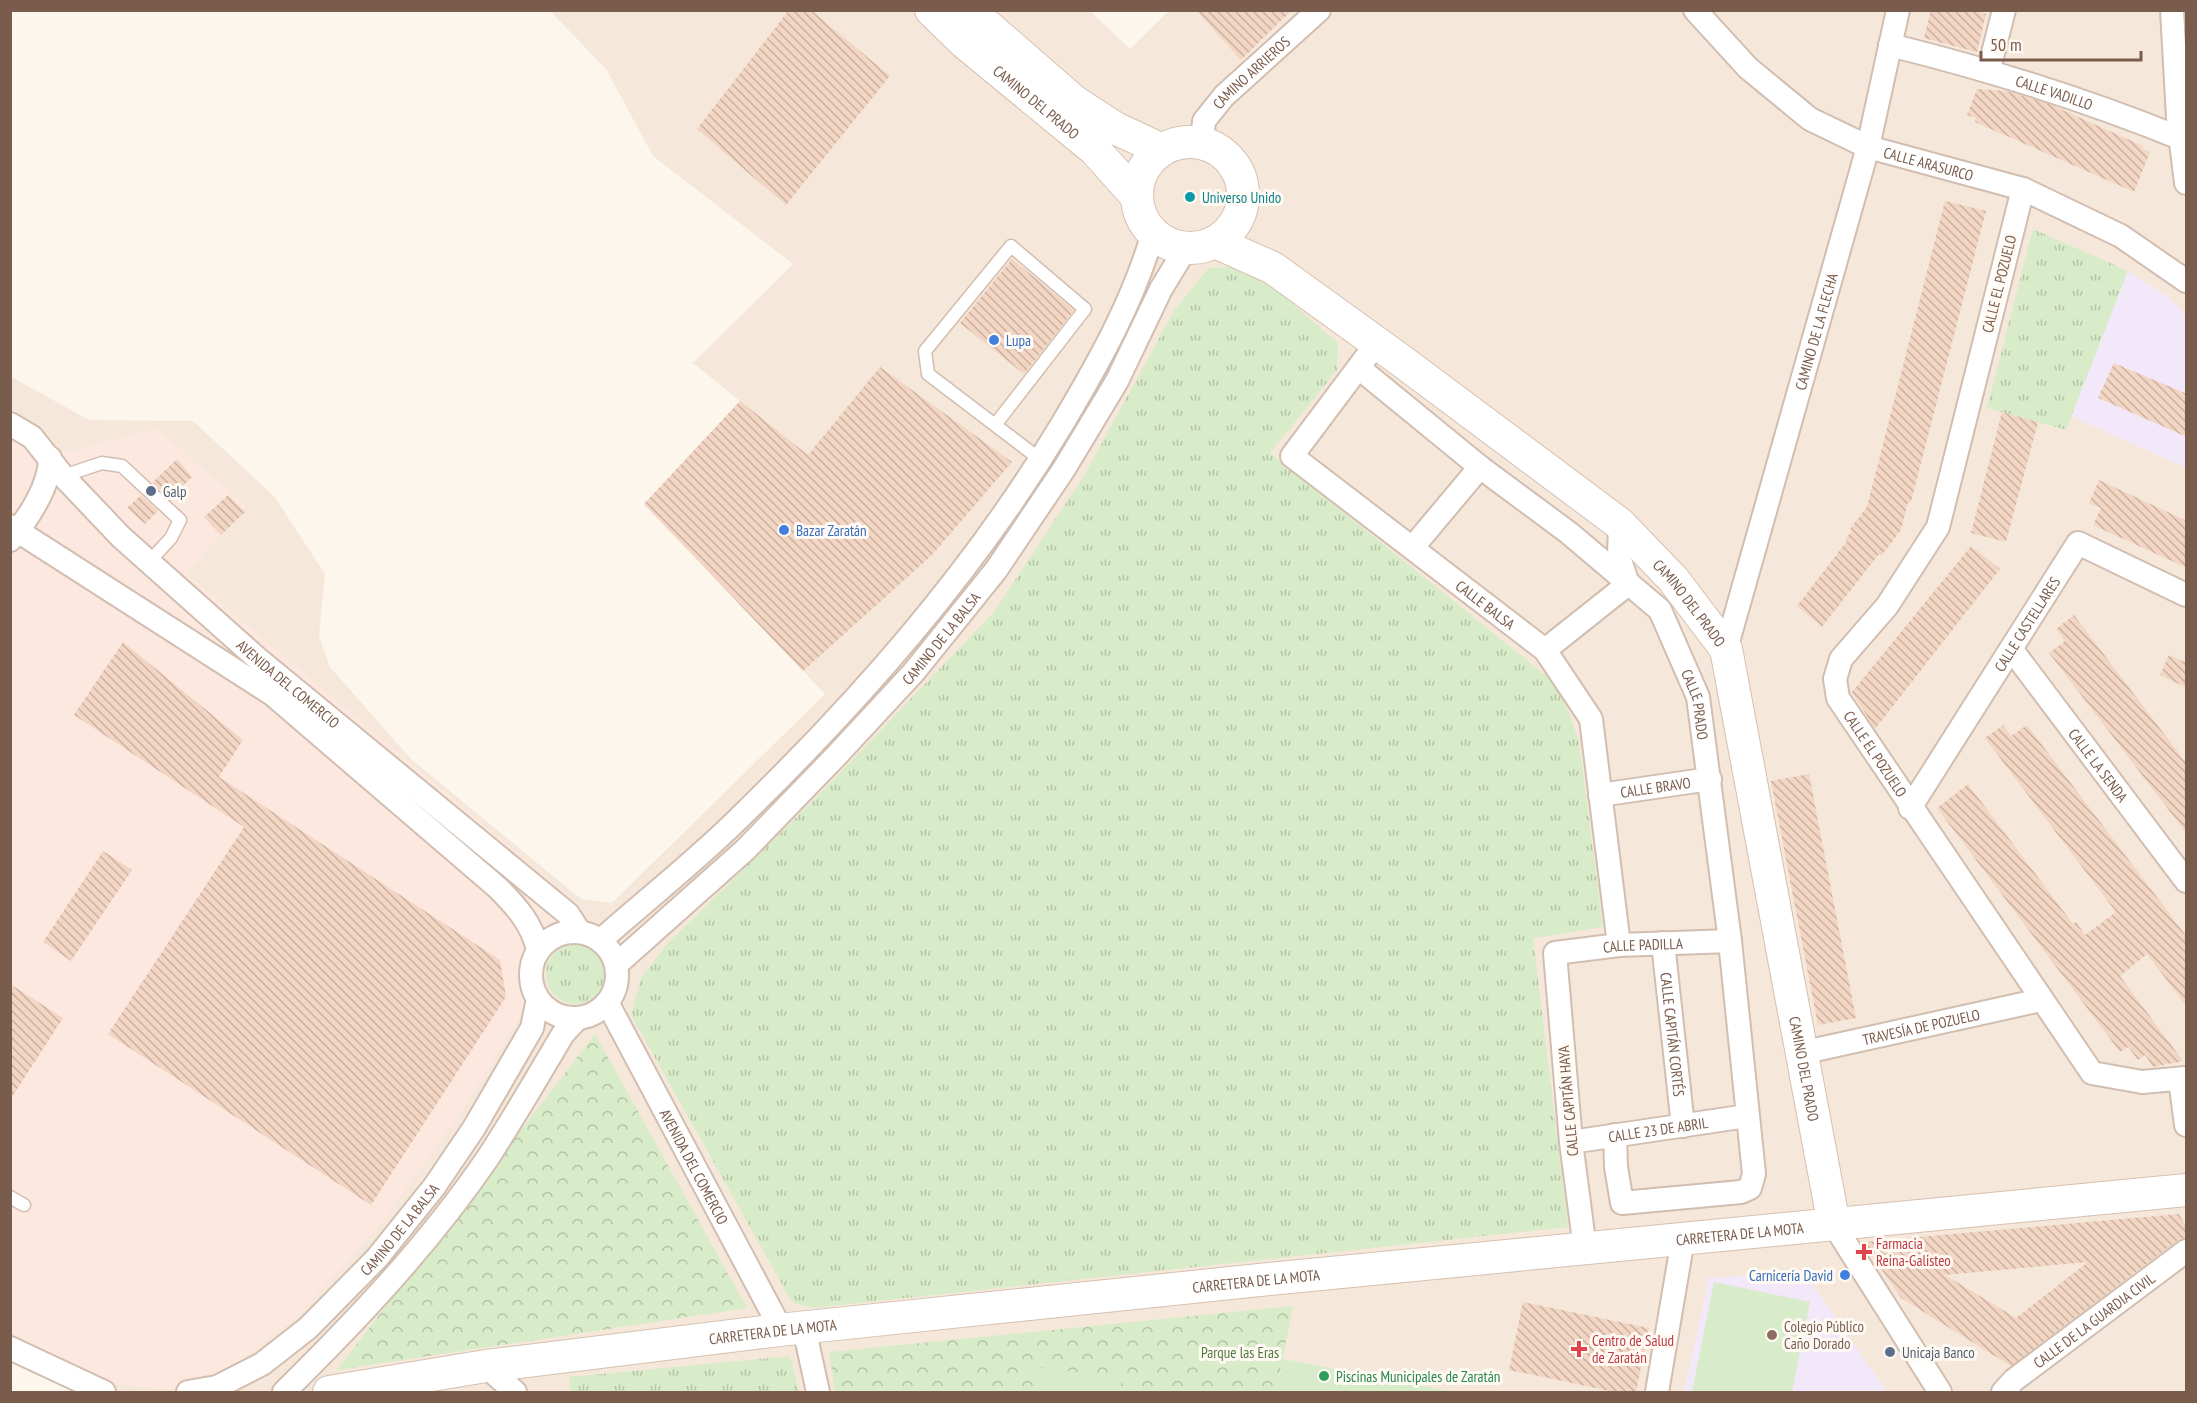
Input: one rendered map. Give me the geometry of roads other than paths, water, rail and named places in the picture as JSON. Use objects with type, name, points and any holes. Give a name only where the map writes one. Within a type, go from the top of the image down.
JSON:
[{"type":"main road","name":"CAMINO DEL PRADO","points":[[931,10],[965,43],[1095,150],[1137,197]]},
{"type":"main road","name":"CAMINO DEL PRADO","points":[[969,10],[1075,102],[1115,129],[1162,150]]},
{"type":"main road","points":[[1177,143],[1202,143],[1222,153],[1238,170],[1243,185],[1244,201],[1240,215],[1226,236],[1200,245],[1162,241],[1153,233],[1139,210],[1137,197],[1143,170],[1162,150],[1177,143]]},
{"type":"main road","name":"CAMINO DEL PRADO","points":[[1240,215],[1248,233],[1273,268]]},
{"type":"main road","name":"CAMINO DEL PRADO","points":[[1200,245],[1273,268],[1620,524],[1673,579],[1726,649],[1834,1225]]},
{"type":"main road","name":"CARRETERA DE LA MOTA","points":[[329,1392],[486,1366],[791,1329],[1269,1279],[2187,1190]]},
{"type":"street","name":"CAMINO ARRIEROS","points":[[1202,143],[1204,121],[1224,96],[1319,10]]},
{"type":"street","name":"CALLE ARASURCO","points":[[1695,10],[1748,68],[1810,119],[1868,147],[2023,189],[2121,236],[2187,281]]},
{"type":"street","name":"CAMINO DE LA FLECHA","points":[[1726,649],[1868,147],[1898,10]]},
{"type":"street","points":[[1989,69],[2004,10]]},
{"type":"street","points":[[2172,10],[2180,138],[2187,183]]},
{"type":"street","name":"CALLE VADILLO","points":[[1890,45],[1989,69],[2098,105],[2180,138]]},
{"type":"street","name":"CALLE EL POZUELO","points":[[2023,189],[1938,527],[1887,606],[1841,659],[1835,679],[1838,698],[1910,808],[2092,1073],[2142,1082],[2183,1078]]},
{"type":"street","name":"CAMINO DE LA BALSA","points":[[601,940],[733,824],[874,680],[974,557],[1041,460],[1095,370],[1140,278],[1153,233]]},
{"type":"street","name":"CAMINO DE LA BALSA","points":[[617,964],[746,850],[913,673],[996,570],[1064,469],[1112,391],[1161,289],[1200,245]]},
{"type":"street","name":"CALLE BALSA","points":[[1377,343],[1292,456],[1545,650],[1590,718],[1619,945]]},
{"type":"street","name":"CALLE PRADO","points":[[1359,368],[1480,467],[1569,532],[1660,610],[1698,697],[1730,941],[1754,1173],[1750,1188],[1741,1192],[1622,1203],[1616,1167],[1615,1135]]},
{"type":"street","name":"AVENIDA DEL COMERCIO","points":[[10,424],[32,437],[63,476],[121,537],[149,562],[258,659],[554,901],[568,914],[579,931]]},
{"type":"street","points":[[13,532],[50,473],[50,458]]},
{"type":"street","points":[[1413,547],[1480,467]]},
{"type":"street","points":[[1620,524],[1619,557],[1628,584]]},
{"type":"street","name":"AVENIDA DEL COMERCIO","points":[[13,532],[272,694],[498,888],[517,907],[534,932],[538,950]]},
{"type":"street","name":"CALLE CASTELLARES","points":[[1910,808],[2078,543],[2187,595]]},
{"type":"street","points":[[1545,650],[1628,584],[1652,588],[1673,579]]},
{"type":"street","name":"CALLE LA SENDA","points":[[2012,650],[2187,881]]},
{"type":"street","name":"CALLE BRAVO","points":[[1600,795],[1710,779]]},
{"type":"street","points":[[579,931],[601,940],[611,950],[617,964],[617,985],[608,1004],[589,1017],[577,1019],[555,1014],[538,999],[531,975],[538,950],[556,935],[579,931]]},
{"type":"street","name":"CALLE PADILLA","points":[[1555,953],[1619,945],[1730,941]]},
{"type":"street","name":"CALLE CAPITÁN CORTÉS","points":[[1663,943],[1683,1126]]},
{"type":"street","name":"CALLE CAPITÁN HAYA","points":[[1555,953],[1571,1142],[1585,1249]]},
{"type":"street","name":"CAMINO DE LA BALSA","points":[[188,1392],[217,1387],[262,1364],[308,1328],[377,1258],[434,1187],[474,1128],[532,1028],[538,999]]},
{"type":"street","name":"TRAVESÍA DE POZUELO","points":[[1801,1053],[2041,1000]]},
{"type":"street","name":"AVENIDA DEL COMERCIO","points":[[608,1004],[775,1318],[791,1329],[818,1392]]},
{"type":"street","name":"CAMINO DE LA BALSA","points":[[284,1392],[396,1275],[445,1215],[487,1159],[563,1034],[577,1019]]},
{"type":"street","points":[[2183,1078],[2187,1125]]},
{"type":"street","name":"CALLE 23 DE ABRIL","points":[[1571,1142],[1747,1116]]},
{"type":"street","points":[[1834,1225],[1940,1392]]},
{"type":"street","points":[[1657,1392],[1683,1239]]},
{"type":"street","name":"CALLE DE LA GUARDIA CIVIL","points":[[2015,1388],[2187,1251]]},
{"type":"street","points":[[10,1349],[65,1392]]},
{"type":"street","points":[[10,1349],[104,1392]]},
{"type":"street","points":[[486,1366],[515,1392]]},
{"type":"lane","points":[[995,425],[1085,309],[1011,246],[925,351],[928,374],[995,425],[1041,460]]},
{"type":"lane","points":[[63,476],[102,463],[122,466],[180,520],[171,538],[149,562]]},
{"type":"lane","points":[[10,1197],[24,1206],[10,1211]]},
{"type":"place","name":"Universo Unido","points":[[1190,197]]},
{"type":"place","name":"Lupa","points":[[994,340]]},
{"type":"place","name":"Galp","points":[[151,491]]},
{"type":"place","name":"Bazar Zaratán","points":[[784,530]]},
{"type":"place","name":"Farmacia Reina-Galisteo","points":[[1864,1252]]},
{"type":"place","name":"Carnicería David","points":[[1845,1275]]},
{"type":"place","name":"Colegio Público Caño Dorado","points":[[1772,1335]]},
{"type":"place","name":"Centro de Salud de Zaratán","points":[[1579,1349]]},
{"type":"place","name":"Unicaja Banco","points":[[1890,1352]]},
{"type":"place","name":"Piscinas Municipales de Zaratán","points":[[1324,1376]]},
{"type":"park label","name":"Parque las Eras","points":[[1240,1352]]}]
